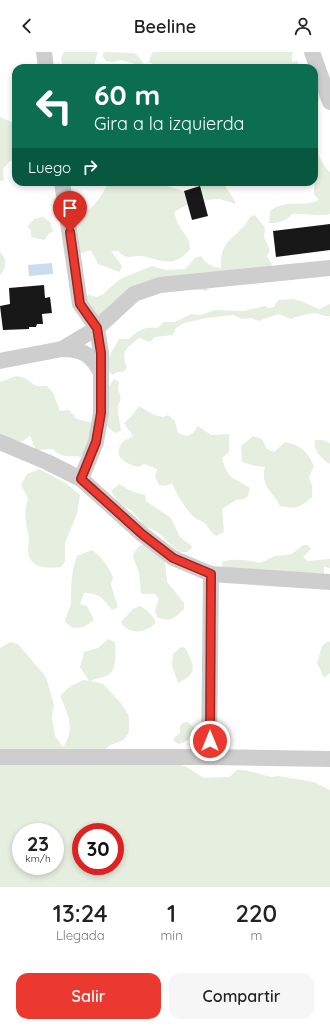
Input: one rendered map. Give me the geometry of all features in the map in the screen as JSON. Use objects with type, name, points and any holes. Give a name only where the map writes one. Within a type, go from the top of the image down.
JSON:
[{"type":"street","points":[[44,52],[46,64]]},
{"type":"street","points":[[312,52],[316,64]]},
{"type":"street","points":[[318,69],[330,102]]},
{"type":"street","points":[[63,186],[80,304],[97,328],[101,353],[101,413],[96,442],[81,479]]},
{"type":"street","points":[[62,349],[97,328],[134,294],[160,285],[330,268]]},
{"type":"street","points":[[0,361],[62,349],[75,349],[83,352],[97,365],[101,373]]},
{"type":"street","points":[[0,442],[47,462],[81,479],[142,534],[173,558],[211,574],[330,582]]},
{"type":"street","points":[[209,756],[211,574]]},
{"type":"street","points":[[0,757],[209,756],[330,759]]},
{"type":"green space","points":[[64,52],[98,52],[94,64],[62,64],[61,58]]},
{"type":"green space","points":[[153,52],[294,52],[292,55],[292,62],[297,61],[299,64],[153,64],[149,62]]},
{"type":"green space","points":[[103,53],[134,53],[143,64],[133,64],[121,60],[113,62],[106,61],[103,57]]},
{"type":"green space","points":[[0,117],[12,122],[12,161],[10,161],[3,169],[4,180],[0,181]]},
{"type":"green space","points":[[318,154],[330,172],[330,214],[292,214],[282,222],[269,223],[270,211],[276,207],[319,200],[314,194],[314,186],[318,186]]},
{"type":"green space","points":[[106,186],[166,186],[184,191],[188,204],[174,212],[178,224],[189,241],[190,249],[178,259],[167,262],[141,256],[127,257],[118,251],[111,251],[122,266],[119,272],[98,264],[90,250],[78,255],[73,223],[89,210],[102,195]]},
{"type":"green space","points":[[198,186],[225,186],[236,204],[219,199],[203,200]]},
{"type":"green space","points":[[255,215],[265,228],[264,237],[270,250],[267,256],[272,264],[269,268],[216,283],[206,291],[193,289],[156,291],[94,319],[84,299],[88,295],[97,297],[103,294],[120,279],[152,266],[166,270],[185,269],[195,258],[201,256],[209,265],[221,268],[221,258],[226,244],[250,217]]},
{"type":"green space","points":[[43,217],[50,222],[53,232],[49,233],[45,240],[31,237],[31,230],[27,227],[34,219]]},
{"type":"green space","points":[[0,252],[5,260],[5,267],[0,275]]},
{"type":"green space","points":[[293,299],[319,309],[330,304],[330,316],[314,313],[291,319],[278,314],[259,321],[250,318],[242,319],[233,315],[207,318],[184,323],[176,328],[173,335],[155,337],[150,342],[139,338],[126,350],[124,357],[127,368],[123,372],[117,372],[112,375],[107,366],[109,357],[119,339],[129,339],[142,330],[157,328],[164,322],[175,322],[191,314],[200,315],[215,310],[244,311],[266,306],[268,308],[274,307],[278,300]]},
{"type":"green space","points":[[16,376],[25,378],[36,386],[47,386],[53,393],[60,411],[69,410],[77,419],[94,423],[97,435],[82,457],[66,456],[56,452],[53,449],[36,450],[30,436],[23,441],[14,443],[0,437],[0,382]]},
{"type":"green space","points":[[114,379],[119,382],[118,390],[121,396],[118,408],[121,431],[115,433],[105,425],[108,388]]},
{"type":"green space","points":[[139,406],[154,415],[163,417],[168,415],[175,421],[178,433],[187,436],[193,433],[198,426],[211,435],[229,434],[229,452],[222,458],[224,465],[232,477],[250,488],[248,496],[244,499],[236,500],[222,509],[224,532],[216,536],[205,524],[195,518],[182,502],[172,483],[166,486],[159,485],[155,477],[157,469],[144,464],[139,467],[135,466],[122,460],[118,452],[119,448],[122,443],[133,436],[124,423],[131,417]]},
{"type":"green space","points":[[253,436],[262,439],[267,449],[274,452],[285,442],[295,445],[306,452],[314,466],[309,477],[312,486],[312,497],[298,507],[290,508],[280,506],[265,484],[265,467],[242,462],[241,446]]},
{"type":"green space","points":[[315,440],[323,440],[330,443],[330,464],[316,451]]},
{"type":"green space","points":[[39,469],[67,484],[80,495],[77,514],[65,543],[65,562],[61,567],[41,567],[30,559],[28,553],[29,540],[25,514],[28,498],[21,485],[27,474]]},
{"type":"green space","points":[[119,484],[131,491],[145,495],[146,501],[171,518],[180,537],[193,547],[187,552],[179,552],[156,531],[146,527],[131,510],[119,503],[111,491]]},
{"type":"green space","points":[[140,545],[144,545],[165,559],[167,582],[184,603],[184,609],[172,619],[165,620],[157,617],[155,610],[159,599],[155,594],[141,594],[139,573],[133,557]]},
{"type":"green space","points":[[303,545],[308,545],[311,549],[303,557],[308,561],[330,559],[330,568],[324,567],[324,573],[316,579],[223,571],[222,562],[241,560],[260,563],[275,556],[292,554]]},
{"type":"green space","points":[[92,550],[104,562],[113,577],[111,585],[118,607],[112,610],[106,602],[97,595],[84,593],[80,604],[87,606],[94,620],[84,627],[73,628],[65,622],[71,604],[72,574],[77,556]]},
{"type":"green space","points":[[140,606],[149,612],[156,622],[148,629],[143,631],[133,631],[124,626],[121,622],[133,609]]},
{"type":"green space","points":[[108,639],[115,642],[116,655],[111,673],[104,677],[90,681],[103,684],[120,702],[129,716],[129,732],[124,740],[110,745],[101,753],[178,764],[187,767],[204,778],[229,777],[237,770],[244,770],[271,777],[278,776],[314,782],[330,790],[330,887],[0,887],[0,648],[10,642],[18,644],[46,677],[54,705],[52,717],[55,736],[63,747],[67,740],[70,728],[68,715],[60,696],[69,687],[83,680],[89,681],[80,667],[84,652],[98,648]]},
{"type":"green space","points":[[328,641],[330,642],[330,673],[324,678],[317,663],[322,646]]},
{"type":"green space","points":[[181,647],[185,648],[191,659],[193,668],[189,676],[178,683],[172,666],[173,654]]},
{"type":"green space","points":[[184,722],[188,722],[195,729],[188,740],[179,744],[173,741],[180,733],[180,726]]},
{"type":"water","points":[[52,263],[53,274],[29,276],[28,265]]},
{"type":"building","points":[[200,186],[208,216],[192,220],[184,191]]},
{"type":"building","points":[[330,224],[330,250],[276,257],[273,231]]},
{"type":"building","points":[[44,285],[45,298],[50,297],[52,313],[42,314],[43,324],[37,324],[36,327],[29,327],[29,329],[3,330],[0,306],[10,304],[9,288]]},
{"type":"route","points":[[70,232],[80,304],[97,328],[101,353],[101,413],[96,442],[88,465],[81,479],[92,490],[115,508],[142,534],[173,558],[211,574],[210,741]]}]
